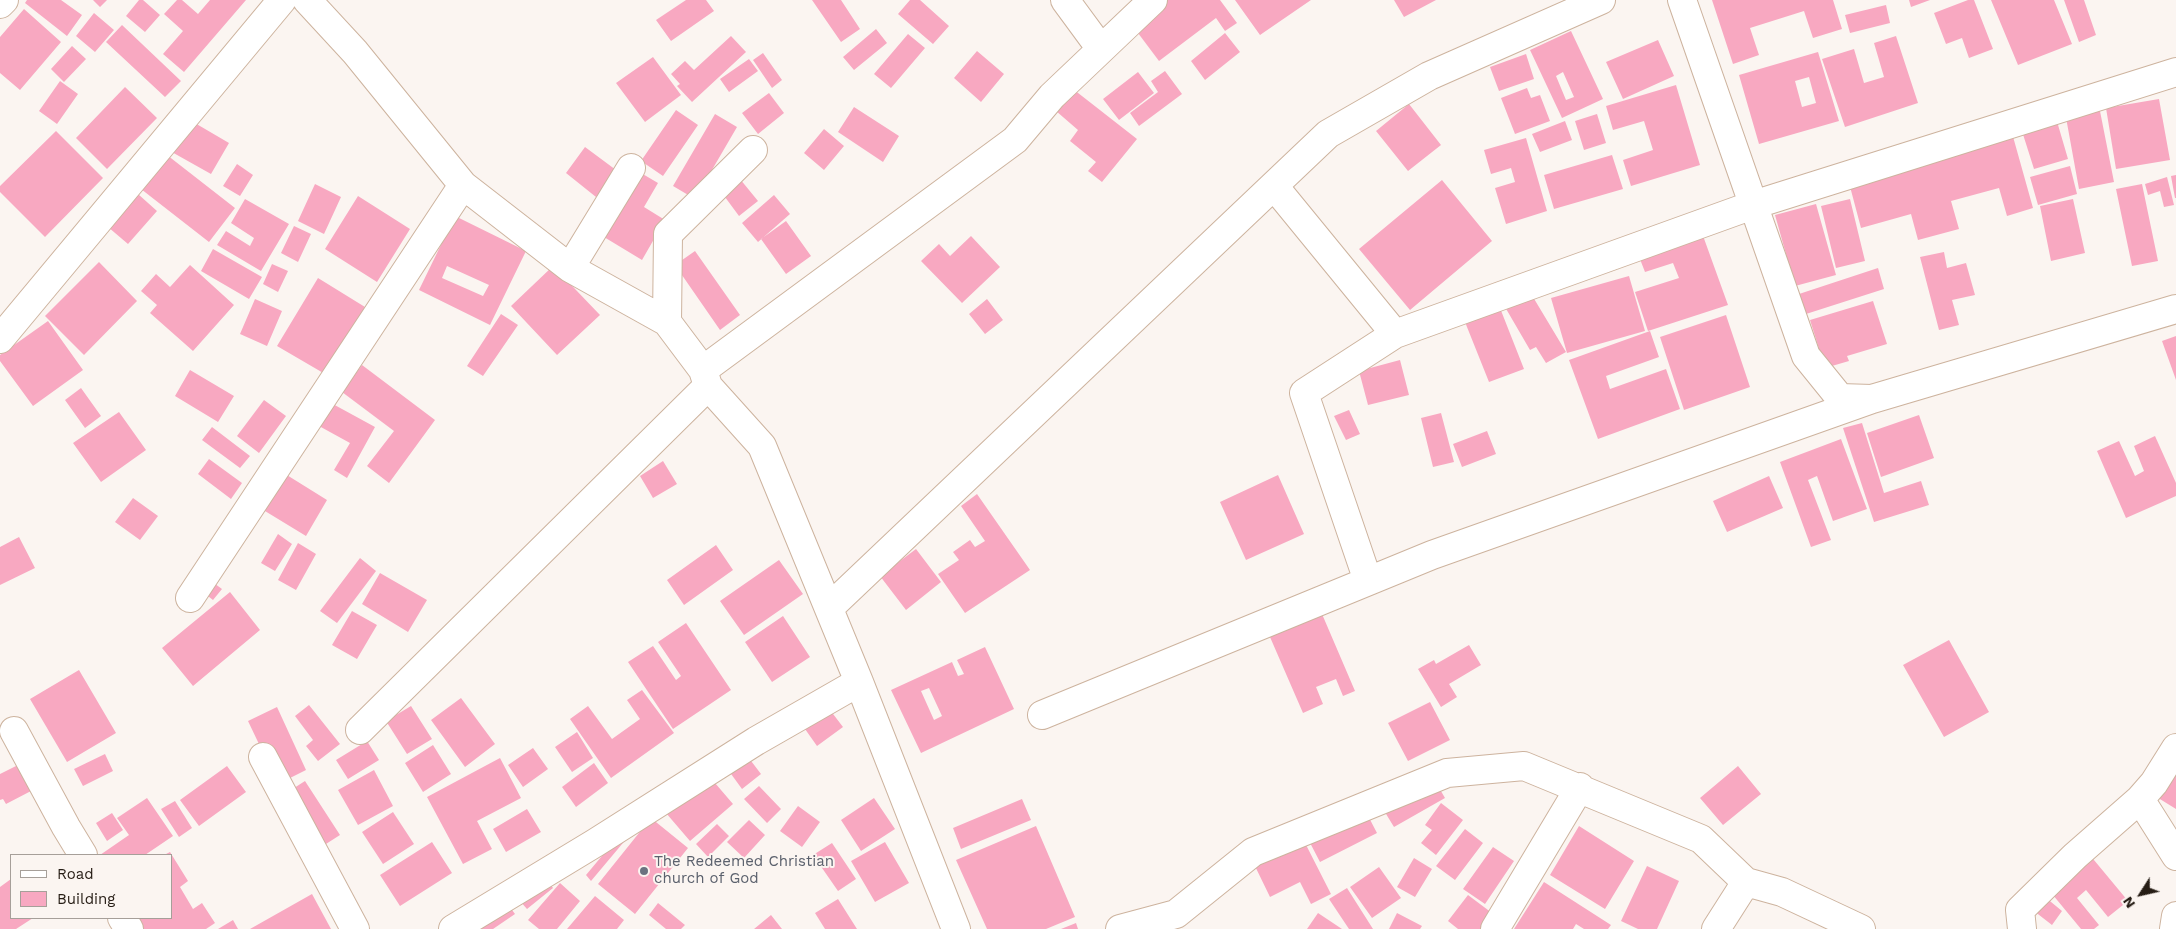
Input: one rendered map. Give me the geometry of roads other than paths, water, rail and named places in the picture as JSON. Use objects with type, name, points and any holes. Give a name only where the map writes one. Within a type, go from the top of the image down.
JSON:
[{"type":"street","points":[[0,4],[4,0]]},
{"type":"street","points":[[0,339],[282,0]]},
{"type":"street","points":[[307,0],[355,52],[463,185],[570,268],[667,322],[705,378],[762,446],[859,682],[956,929]]},
{"type":"street","points":[[1065,0],[1100,50]]},
{"type":"street","points":[[360,730],[705,378],[1015,140],[1052,96],[1152,0]]},
{"type":"street","points":[[829,608],[1328,134],[1429,76],[1601,0]]},
{"type":"street","points":[[1682,0],[1806,356],[1840,398],[1872,399]]},
{"type":"street","points":[[1368,581],[1304,393],[1395,334],[1753,205],[2176,72]]},
{"type":"street","points":[[667,322],[668,234],[754,150]]},
{"type":"street","points":[[570,268],[631,168]]},
{"type":"street","points":[[190,598],[463,185]]},
{"type":"street","points":[[1274,186],[1395,334]]},
{"type":"street","points":[[1042,715],[1432,555],[1872,399],[2176,309]]},
{"type":"street","points":[[453,929],[595,843],[756,741],[859,682]]},
{"type":"street","points":[[14,731],[82,854]]},
{"type":"street","points":[[2022,929],[2020,910],[2075,856],[2140,799],[2154,783],[2176,748]]},
{"type":"street","points":[[262,757],[355,929]]},
{"type":"street","points":[[1120,929],[1176,914],[1253,852],[1447,772],[1524,766],[1701,839],[1746,882],[1782,892],[1861,929]]},
{"type":"street","points":[[1495,929],[1580,788]]},
{"type":"street","points":[[2140,799],[2176,856]]},
{"type":"street","points":[[1716,929],[1746,882]]},
{"type":"street","points":[[2174,929],[2176,916]]},
{"type":"place","name":"The Redeemed Christian church of God","points":[[644,871]]}]
